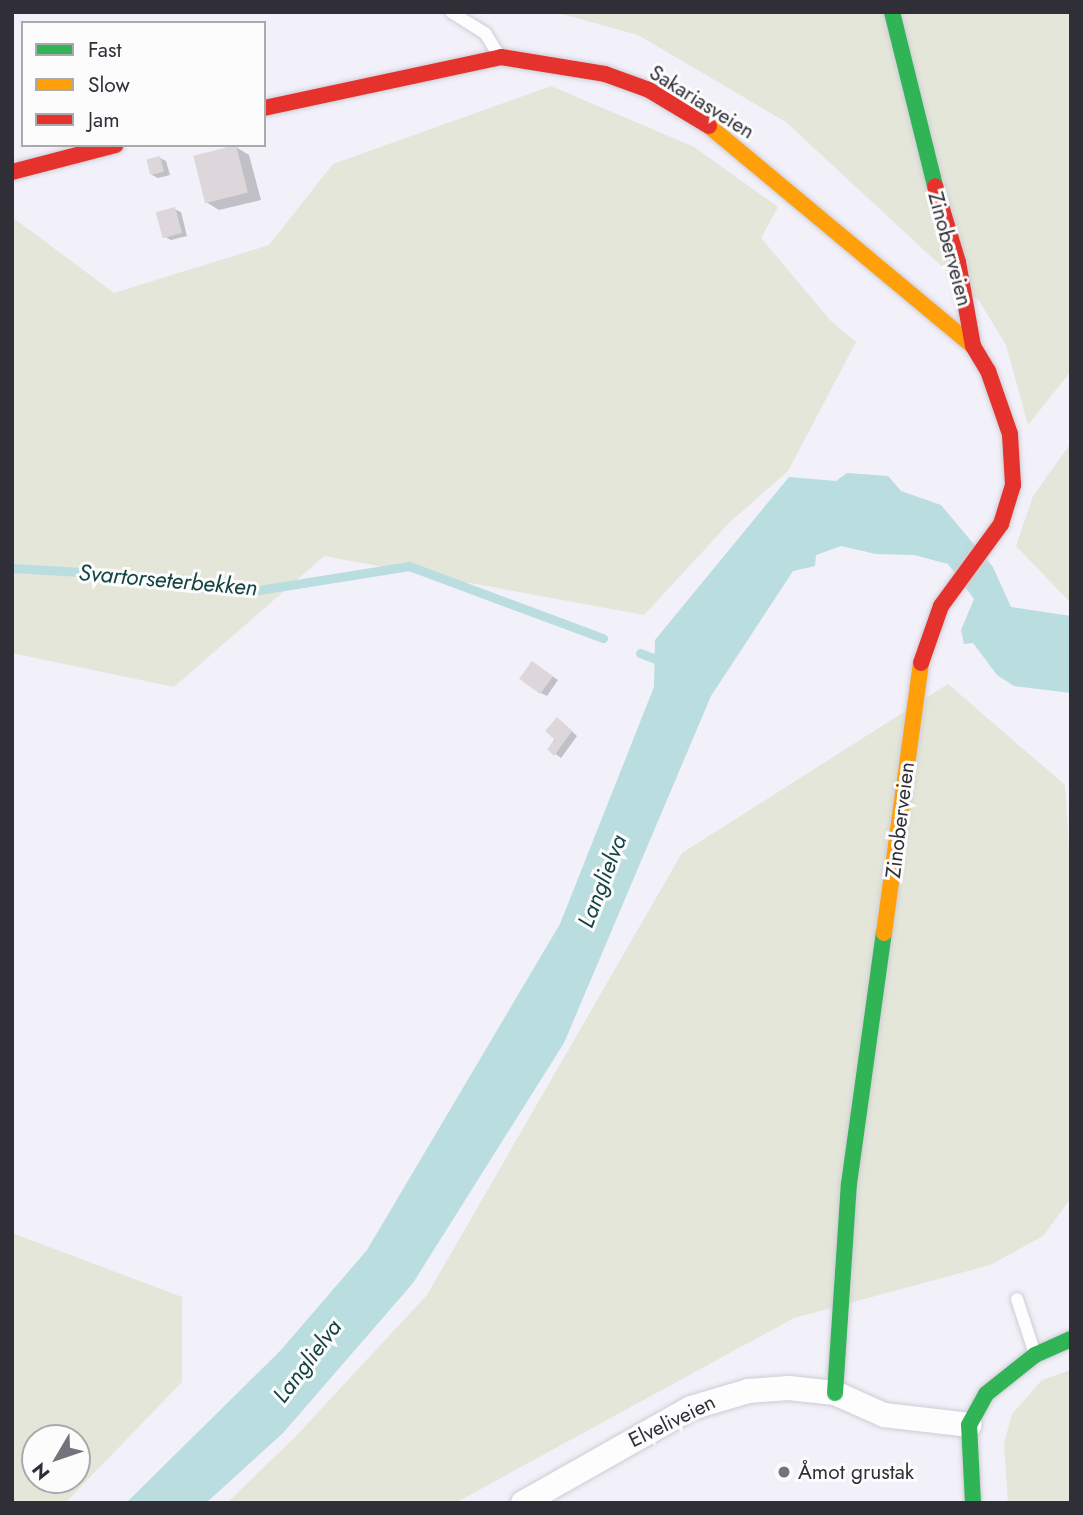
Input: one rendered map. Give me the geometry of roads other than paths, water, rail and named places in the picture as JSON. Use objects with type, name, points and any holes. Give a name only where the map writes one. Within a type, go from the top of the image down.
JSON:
[{"type":"street","name":"Zinoberveien","points":[[835,1393],[849,1184],[915,697],[929,634],[959,578],[982,549],[1007,508],[1014,459],[1001,404],[973,346],[958,262],[929,172],[892,12]]},
{"type":"street","name":"Sakariasveien","points":[[266,108],[500,57],[605,74],[649,90],[709,126],[973,346]]},
{"type":"street","points":[[12,172],[108,147]]},
{"type":"street","points":[[973,1503],[969,1424],[986,1394],[1035,1354],[1071,1339]]},
{"type":"street","name":"Elveliveien","points":[[523,1503],[673,1417],[723,1396],[789,1388],[835,1393]]},
{"type":"street","points":[[835,1393],[884,1415],[969,1424]]},
{"type":"lane","points":[[452,12],[485,33],[500,57]]},
{"type":"lane","points":[[1017,1299],[1035,1354]]},
{"type":"water","name":"Langlielva","points":[[847,473],[888,476],[901,491],[941,505],[993,567],[1011,607],[1071,616],[1071,693],[1014,686],[997,675],[973,643],[964,644],[961,630],[974,599],[948,564],[914,555],[876,554],[841,546],[816,555],[815,566],[793,571],[711,696],[564,1043],[413,1283],[283,1433],[206,1503],[126,1503],[281,1350],[367,1250],[560,924],[654,687],[655,640],[789,477],[836,481]]},
{"type":"waterway","name":"Svartorseterbekken","points":[[12,568],[134,575],[192,587],[259,590],[409,566],[603,638]]},
{"type":"waterway","name":"Svartorseterbekken","points":[[640,653],[664,662]]},
{"type":"place","name":"Åmot grustak","points":[[784,1472]]}]
